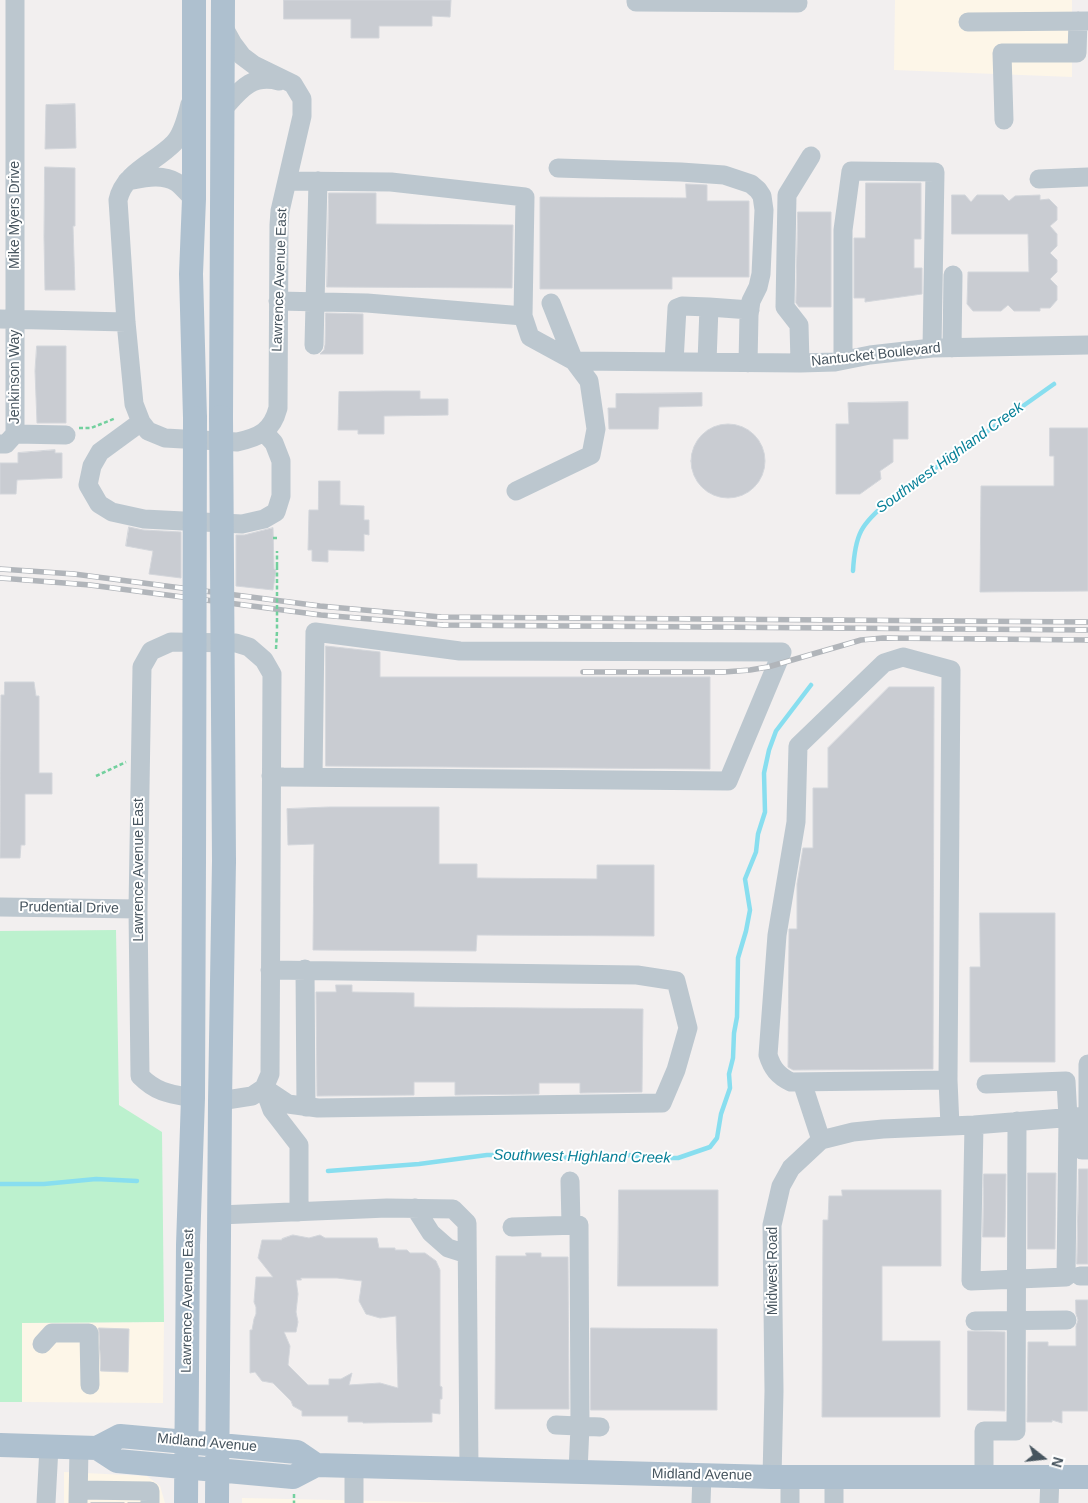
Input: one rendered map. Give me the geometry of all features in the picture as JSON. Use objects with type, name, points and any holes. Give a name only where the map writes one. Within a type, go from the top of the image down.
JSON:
[{"type":"main road","name":"Lawrence Avenue East","points":[[186,1503],[188,1245],[193,1098],[195,418],[191,274],[194,199],[194,0]]},
{"type":"main road","points":[[217,1503],[224,861],[221,170],[224,108],[223,0]]},
{"type":"main road","name":"Midland Avenue","points":[[0,1445],[88,1448],[120,1436],[218,1443],[297,1452],[316,1465]]},
{"type":"main road","name":"Midland Avenue","points":[[88,1448],[117,1461],[293,1477],[316,1465],[781,1477],[1088,1477]]},
{"type":"street","name":"Mike Myers Drive","points":[[7,319],[8,84],[15,0]]},
{"type":"street","points":[[636,0],[636,2],[798,3]]},
{"type":"street","points":[[968,22],[1083,21],[1083,53],[1002,52],[1004,120]]},
{"type":"street","points":[[223,26],[242,56],[254,65],[292,84]]},
{"type":"street","points":[[224,108],[242,88],[256,80],[274,80],[292,84]]},
{"type":"street","name":"Lawrence Avenue East","points":[[264,432],[275,420],[278,408],[280,211],[302,116],[302,99],[292,84]]},
{"type":"street","name":"Lawrence Avenue East","points":[[126,181],[176,142],[186,121],[193,92]]},
{"type":"street","points":[[800,363],[800,326],[785,307],[787,195],[811,156]]},
{"type":"street","points":[[558,168],[724,175],[751,184],[758,190],[762,196],[764,210],[761,274],[758,287],[751,301],[748,363]]},
{"type":"street","points":[[843,360],[843,230],[852,170],[935,172],[932,348]]},
{"type":"street","points":[[141,422],[100,452],[92,466],[88,485],[99,504],[112,512],[144,519],[242,524],[264,520],[276,512],[281,496],[282,461],[274,442],[264,432],[248,440],[237,442],[166,438],[148,431],[141,422],[134,404],[126,322],[118,200],[120,191],[126,181],[145,177],[163,177],[176,182],[194,199]]},
{"type":"street","points":[[1039,179],[1088,177]]},
{"type":"street","points":[[287,181],[391,182],[525,197],[523,316],[530,337],[574,361]]},
{"type":"street","points":[[314,345],[318,181]]},
{"type":"street","points":[[952,348],[953,275]]},
{"type":"street","points":[[278,301],[366,304],[523,316]]},
{"type":"street","points":[[516,491],[591,455],[596,429],[588,381],[574,361],[551,303]]},
{"type":"street","points":[[674,362],[677,308],[682,306],[750,310]]},
{"type":"street","points":[[707,362],[709,307]]},
{"type":"street","points":[[7,319],[126,322]]},
{"type":"street","name":"Jenkinson Way","points":[[7,319],[7,439],[66,435]]},
{"type":"street","name":"Nantucket Boulevard","points":[[574,361],[800,363],[843,360],[932,348],[1088,345]]},
{"type":"street","points":[[271,776],[313,777],[728,781],[782,652],[460,651],[315,632],[313,777]]},
{"type":"street","name":"Lawrence Avenue East","points":[[193,1098],[169,1094],[151,1087],[140,1076],[138,909],[142,667],[151,651],[171,642],[236,643],[249,647],[264,660],[272,674],[270,1074],[264,1088]]},
{"type":"street","points":[[948,1080],[791,1082],[782,1078],[772,1067],[768,1055],[777,935],[796,822],[798,746],[884,663],[903,657],[951,670],[948,1080],[950,1126]]},
{"type":"street","name":"Prudential Drive","points":[[0,907],[138,909]]},
{"type":"street","points":[[305,969],[306,1107]]},
{"type":"street","points":[[264,1088],[288,1104],[318,1108],[662,1104],[676,1070],[688,1028],[676,981],[637,975],[270,970]]},
{"type":"street","points":[[974,1125],[972,1281],[1066,1277],[1081,1117],[1088,1064]]},
{"type":"street","points":[[986,1084],[1066,1081],[1081,1117],[1082,1150],[1088,1150]]},
{"type":"street","points":[[802,1082],[821,1140]]},
{"type":"street","points":[[220,1101],[252,1096],[264,1088]]},
{"type":"street","points":[[264,1088],[272,1110],[299,1145],[299,1212]]},
{"type":"street","name":"Midwest Road","points":[[790,1503],[781,1477],[774,1391],[772,1224],[781,1186],[791,1168],[821,1140],[852,1132],[883,1128],[974,1125],[1081,1117]]},
{"type":"street","points":[[984,1477],[984,1431],[1016,1431],[1017,1121]]},
{"type":"street","points":[[570,1181],[571,1225]]},
{"type":"street","points":[[415,1208],[431,1233],[448,1248],[467,1254]]},
{"type":"street","points":[[219,1215],[453,1208],[467,1223],[469,1469]]},
{"type":"street","points":[[512,1227],[579,1224],[580,1426],[578,1472]]},
{"type":"street","points":[[975,1321],[1067,1320]]},
{"type":"street","points":[[42,1344],[52,1333],[90,1333],[90,1385]]},
{"type":"street","points":[[556,1425],[600,1427]]},
{"type":"street","points":[[46,1503],[49,1447]]},
{"type":"street","points":[[88,1448],[78,1496],[142,1499]]},
{"type":"street","points":[[354,1466],[354,1503]]},
{"type":"street","points":[[701,1503],[702,1475]]},
{"type":"street","points":[[834,1477],[834,1503]]},
{"type":"street","points":[[1050,1477],[1050,1503]]},
{"type":"path","points":[[273,538],[279,538]]},
{"type":"path","points":[[276,650],[277,551]]},
{"type":"path","points":[[96,776],[124,762],[140,760]]},
{"type":"path","points":[[294,1494],[294,1503]]},
{"type":"shaded area","points":[[895,0],[1072,0],[1072,77],[894,70]]},
{"type":"shaded area","points":[[164,1322],[163,1403],[22,1402],[22,1323]]},
{"type":"shaded area","points":[[64,1472],[147,1476],[160,1486],[165,1503],[64,1503]]},
{"type":"shaded area","points":[[242,1498],[469,1503],[242,1503]]},
{"type":"green space","points":[[116,930],[119,1105],[162,1132],[164,1322],[22,1323],[22,1402],[0,1402],[0,931]]},
{"type":"building","points":[[284,0],[451,0],[450,17],[432,16],[432,26],[379,26],[379,38],[351,38],[351,19],[284,19]]},
{"type":"building","points":[[75,104],[76,148],[45,149],[46,105]]},
{"type":"building","points":[[45,167],[75,168],[75,226],[73,226],[75,290],[45,290]]},
{"type":"building","points":[[866,183],[921,183],[921,239],[914,239],[914,268],[922,268],[922,294],[865,302],[865,298],[854,298],[854,238],[865,238]]},
{"type":"building","points":[[686,184],[707,185],[707,201],[749,201],[749,277],[672,277],[672,289],[540,289],[540,197],[686,198]]},
{"type":"building","points":[[329,193],[376,193],[376,224],[513,225],[512,288],[327,287]]},
{"type":"building","points":[[952,195],[965,195],[971,202],[977,195],[1003,195],[1009,201],[1015,196],[1040,195],[1040,200],[1049,199],[1057,207],[1057,220],[1050,226],[1057,234],[1057,246],[1050,253],[1057,260],[1057,272],[1050,279],[1057,286],[1057,300],[1050,308],[1040,308],[1040,311],[1014,311],[1008,305],[1001,311],[973,311],[967,304],[968,272],[1029,272],[1028,234],[952,234]]},
{"type":"building","points":[[798,212],[831,212],[831,307],[799,307],[796,303]]},
{"type":"building","points":[[326,313],[363,314],[363,354],[320,354],[324,350],[325,345]]},
{"type":"building","points":[[37,346],[66,346],[66,423],[37,423],[35,371]]},
{"type":"building","points":[[420,391],[420,399],[448,399],[448,415],[384,416],[384,434],[358,434],[358,430],[338,430],[339,392]]},
{"type":"building","points":[[702,393],[702,406],[659,407],[658,429],[609,429],[608,408],[616,408],[616,394]]},
{"type":"building","points":[[908,402],[908,439],[893,439],[893,462],[880,471],[881,479],[860,494],[836,494],[836,424],[849,424],[848,403]]},
{"type":"building","points":[[728,424],[742,427],[754,435],[762,447],[765,461],[762,475],[754,487],[742,495],[728,498],[714,495],[702,487],[694,475],[691,461],[694,447],[702,435],[714,427]]},
{"type":"building","points":[[1050,428],[1088,428],[1088,591],[980,592],[981,486],[1054,486],[1054,456],[1050,456]]},
{"type":"building","points":[[55,450],[55,453],[62,453],[62,478],[17,480],[16,494],[0,494],[0,463],[18,463],[18,453]]},
{"type":"building","points":[[319,481],[340,481],[340,505],[364,506],[364,520],[369,520],[369,535],[364,534],[364,551],[328,550],[328,562],[312,561],[312,550],[308,550],[309,510],[318,510]]},
{"type":"building","points":[[129,527],[143,530],[181,532],[181,578],[149,574],[153,551],[126,546]]},
{"type":"building","points":[[273,528],[274,569],[276,570],[273,590],[236,586],[236,535]]},
{"type":"building","points":[[326,646],[380,652],[380,677],[710,677],[710,769],[326,766]]},
{"type":"building","points":[[5,682],[34,682],[36,696],[39,696],[39,773],[52,773],[52,794],[25,794],[25,845],[21,845],[20,858],[0,858],[1,695],[4,695]]},
{"type":"building","points":[[889,687],[934,687],[933,1069],[793,1070],[788,1067],[789,929],[797,929],[797,884],[803,848],[813,848],[813,788],[828,788],[828,748]]},
{"type":"building","points":[[439,807],[439,864],[477,864],[477,878],[597,879],[597,865],[654,865],[654,936],[477,935],[476,951],[313,950],[314,844],[288,845],[287,809]]},
{"type":"building","points":[[980,913],[1055,913],[1055,1062],[970,1062],[970,967],[980,967]]},
{"type":"building","points":[[336,985],[352,985],[352,992],[414,993],[414,1007],[643,1009],[642,1092],[580,1093],[580,1083],[539,1083],[539,1094],[455,1095],[455,1082],[414,1082],[414,1095],[317,1096],[316,992],[336,992]]},
{"type":"building","points":[[1079,1169],[1088,1169],[1088,1264],[1077,1264]]},
{"type":"building","points":[[1028,1173],[1056,1173],[1055,1249],[1028,1249]]},
{"type":"building","points":[[984,1174],[1006,1174],[1005,1237],[983,1237]]},
{"type":"building","points":[[619,1190],[718,1190],[718,1286],[618,1286]]},
{"type":"building","points":[[842,1190],[941,1190],[941,1266],[882,1266],[882,1341],[940,1341],[940,1417],[822,1417],[823,1220],[828,1220],[829,1196],[842,1196]]},
{"type":"building","points":[[293,1235],[309,1238],[320,1235],[325,1238],[377,1238],[379,1248],[395,1248],[395,1250],[407,1250],[410,1253],[425,1253],[436,1261],[440,1270],[440,1386],[442,1387],[442,1399],[440,1399],[440,1414],[432,1413],[432,1422],[363,1423],[348,1422],[348,1416],[302,1416],[302,1411],[293,1406],[291,1401],[273,1383],[262,1381],[255,1372],[250,1373],[250,1330],[252,1330],[256,1314],[254,1302],[256,1277],[273,1277],[258,1258],[262,1240],[282,1239]],"holes":[[[301,1278],[337,1278],[362,1281],[359,1301],[366,1314],[380,1318],[396,1316],[398,1388],[380,1383],[349,1385],[352,1373],[341,1379],[329,1379],[329,1385],[308,1385],[288,1365],[290,1346],[284,1332],[296,1332],[298,1322],[296,1312],[298,1294],[296,1280],[301,1280]]]},
{"type":"building","points":[[526,1253],[541,1253],[541,1257],[568,1257],[569,1409],[495,1409],[496,1256],[526,1256]]},
{"type":"building","points":[[1076,1300],[1088,1300],[1088,1411],[1062,1411],[1062,1423],[1052,1420],[1052,1422],[1027,1422],[1028,1342],[1048,1342],[1048,1346],[1076,1346],[1076,1326],[1078,1320]]},
{"type":"building","points":[[99,1328],[129,1329],[128,1372],[101,1371]]},
{"type":"building","points":[[591,1328],[717,1329],[717,1410],[591,1410]]},
{"type":"building","points":[[968,1331],[1005,1332],[1005,1411],[968,1410]]},
{"type":"waterway","name":"Southwest Highland Creek","points":[[853,571],[854,558],[861,531],[879,509],[1054,384]]},
{"type":"waterway","name":"Southwest Highland Creek","points":[[328,1171],[419,1164],[487,1155],[526,1155],[551,1158],[628,1155],[678,1158],[710,1147],[717,1138],[721,1114],[730,1088],[729,1074],[733,1058],[737,1017],[738,958],[750,910],[745,879],[756,852],[758,834],[765,812],[764,773],[769,750],[776,731],[811,685]]},
{"type":"waterway","name":"Southwest Highland Creek","points":[[0,1184],[44,1184],[96,1179],[137,1181]]},
{"type":"railway","points":[[0,569],[74,574],[320,606],[441,617],[1088,622]]},
{"type":"railway","points":[[0,578],[90,585],[321,615],[443,625],[1088,630]]},
{"type":"railway","points":[[583,672],[724,672],[750,670],[768,667],[861,640],[883,638],[1088,640]]}]
